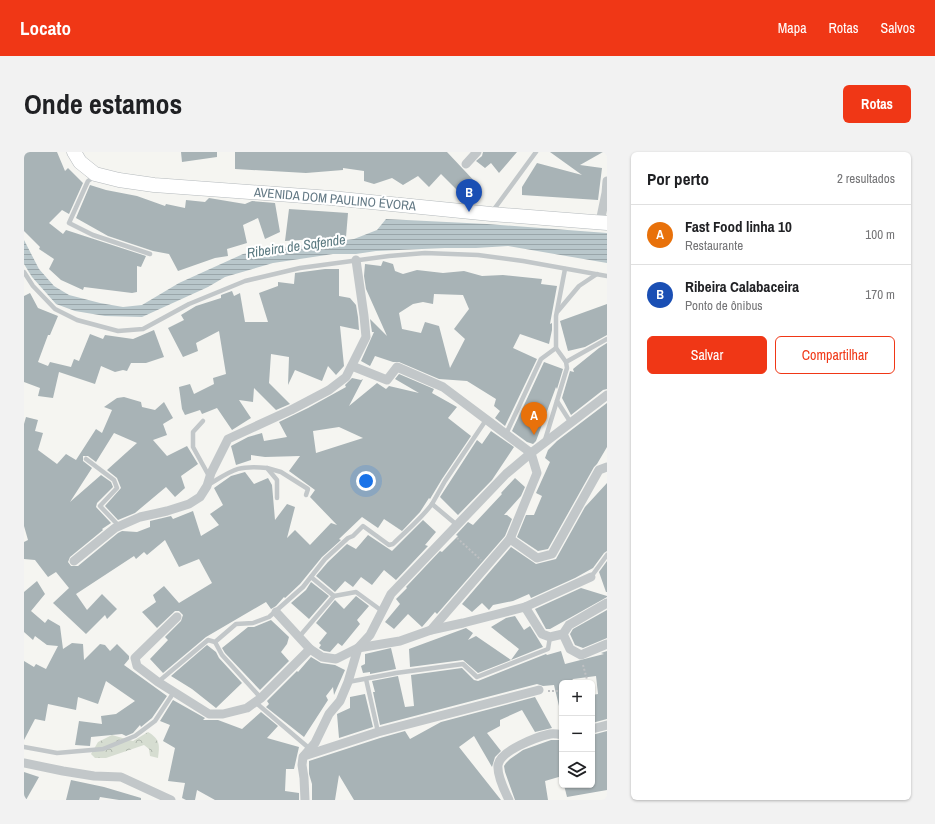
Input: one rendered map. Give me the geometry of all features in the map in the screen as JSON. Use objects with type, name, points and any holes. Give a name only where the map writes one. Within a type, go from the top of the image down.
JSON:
[{"type":"main road","name":"AVENIDA DOM PAULINO ÉVORA","points":[[74,152],[80,162],[98,175],[119,180],[154,185],[331,198],[491,214],[604,223]]},
{"type":"street","points":[[466,164],[477,152]]},
{"type":"street","points":[[604,223],[607,181]]},
{"type":"street","points":[[74,561],[119,526],[140,517],[168,511],[189,504],[200,497],[228,439],[291,410],[329,390],[346,377],[366,337],[356,260]]},
{"type":"street","points":[[352,366],[387,380],[397,367],[443,388],[531,453],[537,473],[510,539],[430,630]]},
{"type":"street","points":[[305,800],[302,764],[303,757],[315,743],[329,714],[340,701],[348,682],[358,648],[370,635],[391,594],[506,474],[607,395]]},
{"type":"street","points":[[510,539],[536,558],[552,554],[599,470],[607,467]]},
{"type":"street","points":[[276,612],[310,649],[322,657],[336,659],[358,648],[400,641],[430,630],[525,606],[591,577]]},
{"type":"street","points":[[525,606],[542,634],[550,637],[563,634],[569,625],[607,603]]},
{"type":"street","points":[[177,617],[135,658],[137,666],[158,682],[209,714],[223,714],[247,708],[258,700],[310,649]]},
{"type":"street","points":[[563,634],[570,649],[581,655],[607,644]]},
{"type":"street","points":[[303,757],[378,732],[539,690]]},
{"type":"street","points":[[595,728],[607,725]]},
{"type":"street","points":[[509,800],[504,791],[498,766],[501,758],[527,742],[552,734],[559,734]]},
{"type":"street","points":[[24,763],[63,772],[94,776],[121,777],[171,800]]},
{"type":"lane","points":[[491,214],[536,152]]},
{"type":"lane","points":[[98,175],[88,181],[69,223],[93,235],[150,254]]},
{"type":"lane","points":[[24,272],[33,286],[55,309],[77,320],[118,331],[143,329],[189,304],[245,282],[300,268],[356,260],[425,253],[478,255],[523,261],[607,276]]},
{"type":"lane","points":[[545,442],[567,368],[566,362],[556,348],[557,312],[565,269]]},
{"type":"lane","points":[[557,312],[579,286],[597,274]]},
{"type":"lane","points":[[566,362],[607,339]]},
{"type":"lane","points":[[506,434],[541,359],[556,348]]},
{"type":"lane","points":[[557,401],[571,423]]},
{"type":"lane","points":[[215,642],[236,624],[253,622],[270,617],[303,587],[325,559],[363,526],[389,545],[393,544],[423,516],[432,504],[486,420]]},
{"type":"lane","points":[[203,421],[193,432],[193,447],[208,482],[234,469],[250,466],[267,468],[281,472],[308,489],[306,494]]},
{"type":"lane","points":[[86,459],[114,480],[117,488],[100,506],[119,526]]},
{"type":"lane","points":[[267,468],[277,480],[277,498]]},
{"type":"lane","points":[[432,504],[454,528]]},
{"type":"lane","points":[[591,577],[607,555]]},
{"type":"lane","points":[[311,577],[334,596]]},
{"type":"lane","points":[[299,637],[334,596],[356,592],[382,611]]},
{"type":"lane","points":[[348,682],[403,672],[463,664],[477,678],[548,649],[550,637]]},
{"type":"lane","points":[[158,682],[208,640],[215,642],[222,655],[258,700],[310,748]]},
{"type":"lane","points":[[366,679],[378,732]]},
{"type":"lane","points":[[24,747],[57,753],[103,749],[135,736],[155,721],[174,692]]},
{"type":"path","points":[[454,528],[487,566]]},
{"type":"path","points":[[581,655],[587,680]]},
{"type":"path","points":[[539,690],[559,691]]},
{"type":"green space","points":[[148,732],[157,740],[159,749],[158,758],[150,756],[149,749],[144,745],[106,758],[95,758],[91,754],[98,742],[112,735],[133,741]]},
{"type":"shaded area","points":[[386,219],[487,224],[607,233],[607,263],[508,246],[333,254],[273,263],[225,277],[208,287],[142,317],[105,316],[75,311],[56,304],[32,277],[24,264],[24,240],[39,269],[54,286],[69,295],[123,307],[142,305],[179,283],[243,254],[354,239],[377,230]]},
{"type":"building","points":[[24,152],[57,152],[65,171],[68,168],[83,183],[69,214],[62,210],[49,223],[63,234],[66,230],[146,256],[141,267],[137,266],[137,292],[132,293],[84,287],[83,290],[61,280],[49,269],[54,259],[39,249],[40,247],[24,231]]},
{"type":"building","points":[[181,152],[217,152],[217,157],[182,162]]},
{"type":"building","points":[[235,152],[447,152],[479,186],[474,191],[463,185],[457,190],[441,174],[429,187],[418,176],[403,185],[392,178],[374,184],[364,181],[364,171],[343,168],[343,170],[306,173],[235,169]]},
{"type":"building","points":[[483,152],[517,152],[499,173],[491,163],[485,168],[476,161],[482,156]]},
{"type":"building","points":[[550,152],[603,152],[580,165],[602,168],[598,200],[522,195],[522,187],[537,163],[582,175]]},
{"type":"building","points":[[90,185],[106,190],[137,196],[165,206],[166,204],[185,208],[186,200],[205,202],[209,198],[245,204],[252,201],[275,203],[280,232],[265,239],[258,218],[243,225],[247,243],[227,249],[228,256],[215,258],[178,271],[169,254],[153,251],[108,236],[76,218]]},
{"type":"building","points":[[289,209],[348,213],[346,237],[285,241]]},
{"type":"building","points":[[383,261],[393,264],[395,271],[403,274],[417,270],[443,273],[464,271],[482,276],[503,275],[542,279],[541,284],[557,286],[550,324],[552,323],[552,330],[549,344],[520,334],[513,348],[537,359],[505,426],[495,418],[500,411],[494,406],[496,399],[467,381],[439,379],[399,362],[393,362],[375,356],[370,366],[361,361],[374,332],[372,332],[370,319],[387,336],[366,289],[364,276],[365,264],[381,266]],"holes":[[[434,294],[463,295],[469,309],[454,329],[465,339],[450,368],[439,326],[425,322],[421,333],[402,329],[399,313],[413,304],[423,302],[433,304]]]},
{"type":"building","points":[[325,269],[339,269],[339,296],[350,298],[356,305],[358,317],[359,330],[340,326],[344,366],[336,375],[328,366],[322,381],[295,370],[288,385],[289,357],[271,354],[269,383],[290,404],[276,410],[254,388],[253,402],[239,400],[251,418],[232,430],[217,408],[202,414],[200,410],[185,415],[182,409],[179,387],[190,384],[194,394],[214,384],[213,378],[226,374],[219,331],[196,343],[198,351],[183,357],[168,328],[184,320],[181,315],[196,306],[221,298],[221,295],[232,291],[234,296],[240,293],[245,322],[268,322],[259,293],[278,286],[278,282],[294,284],[295,273]]},
{"type":"building","points":[[30,293],[38,308],[58,316],[50,335],[48,335],[38,362],[48,366],[50,362],[71,367],[74,359],[79,361],[90,334],[103,339],[105,335],[133,339],[154,330],[164,357],[146,363],[131,363],[127,371],[123,370],[115,372],[101,366],[95,384],[59,372],[53,398],[38,396],[40,388],[24,382],[24,296]]},
{"type":"building","points":[[607,304],[607,335],[585,347],[568,351],[560,321]]},
{"type":"building","points":[[607,343],[607,389],[603,390],[571,415],[562,398],[570,371],[574,372],[573,369]]},
{"type":"building","points":[[544,362],[563,369],[557,389],[556,387],[536,441],[533,444],[527,442],[512,431]]},
{"type":"building","points":[[399,374],[434,389],[432,393],[457,407],[448,418],[471,436],[420,512],[402,531],[384,519],[378,528],[362,517],[339,539],[341,540],[322,557],[300,584],[285,598],[284,597],[276,606],[271,609],[266,602],[206,637],[163,673],[150,659],[168,640],[165,637],[181,621],[183,615],[179,611],[175,611],[157,628],[142,612],[156,602],[153,595],[164,586],[179,603],[212,583],[199,559],[179,567],[165,540],[147,555],[144,552],[136,559],[134,556],[76,594],[87,610],[102,594],[117,609],[107,619],[105,615],[86,634],[53,603],[69,588],[56,572],[48,577],[35,560],[24,559],[24,542],[28,540],[24,526],[24,424],[26,417],[38,420],[35,431],[43,433],[38,450],[57,464],[66,454],[76,460],[96,429],[102,433],[112,410],[104,407],[117,398],[124,397],[141,402],[142,407],[155,410],[164,402],[173,418],[163,424],[167,435],[153,440],[167,456],[187,446],[198,464],[181,476],[185,488],[175,497],[166,487],[135,513],[118,520],[105,506],[121,488],[117,478],[107,470],[137,443],[114,433],[96,462],[88,456],[83,456],[83,461],[92,468],[70,502],[101,475],[111,482],[113,487],[97,503],[96,507],[111,523],[70,557],[68,562],[71,566],[78,566],[122,531],[137,532],[150,527],[150,521],[171,516],[173,519],[193,511],[201,536],[219,525],[210,514],[223,505],[214,488],[231,476],[245,472],[254,484],[268,478],[272,485],[275,520],[287,504],[295,507],[287,538],[295,530],[310,545],[331,523],[337,525],[310,497],[315,490],[289,471],[300,456],[265,457],[251,455],[251,460],[236,465],[231,446],[248,437],[262,433],[264,441],[287,437],[279,422],[346,387],[345,385],[352,378],[363,379],[349,406],[377,383],[386,389],[389,386],[419,393],[395,379]],"holes":[[[339,427],[363,438],[316,453],[313,431]]]},
{"type":"building","points":[[607,403],[607,447],[594,467],[548,549],[538,551],[517,537],[526,515],[534,515],[542,496],[536,493],[550,462],[545,458],[548,450],[557,441]]},
{"type":"building","points":[[491,431],[514,447],[492,480],[458,515],[440,497],[477,440],[482,444]]},
{"type":"building","points":[[515,478],[525,487],[521,496],[504,515],[507,515],[512,519],[505,536],[437,614],[435,612],[422,627],[408,614],[394,629],[385,622],[400,604],[396,599],[407,588],[406,587],[440,551],[442,552],[458,536],[456,535],[468,522],[473,525]]},
{"type":"building","points":[[607,483],[607,551],[593,568],[531,598],[529,594],[513,601],[493,605],[489,610],[482,603],[472,612],[462,604],[511,547],[536,564],[556,559],[585,507]]},
{"type":"building","points":[[423,520],[436,532],[425,545],[428,546],[396,580],[384,570],[372,585],[361,577],[353,587],[345,581],[335,592],[316,576],[347,544],[356,549],[368,535],[392,551]]},
{"type":"building","points":[[607,561],[607,592],[606,592],[599,572]]},
{"type":"building","points":[[37,581],[45,594],[31,611],[45,623],[48,619],[60,626],[63,649],[72,643],[83,644],[84,660],[100,644],[105,645],[110,651],[117,644],[129,656],[129,659],[124,665],[167,696],[152,718],[141,727],[140,725],[133,733],[126,736],[122,734],[91,737],[90,746],[75,745],[79,721],[102,724],[101,716],[116,714],[135,701],[106,681],[98,704],[78,697],[76,710],[48,704],[45,721],[35,719],[24,740],[24,661],[34,667],[36,664],[46,669],[58,646],[47,645],[35,636],[33,640],[24,632],[24,592]]},
{"type":"building","points":[[311,582],[329,596],[309,619],[291,603],[306,590]]},
{"type":"building","points":[[581,588],[607,597],[550,629],[546,629],[535,609]]},
{"type":"building","points":[[356,596],[369,606],[357,620],[360,624],[342,646],[338,643],[330,652],[319,648],[321,645],[319,643],[327,633],[316,623],[335,600],[344,609]]},
{"type":"building","points":[[607,610],[607,638],[583,648],[575,645],[570,634],[573,629]]},
{"type":"building","points":[[515,616],[524,630],[530,626],[543,647],[511,660],[519,649],[491,627],[506,618]]},
{"type":"building","points":[[271,620],[289,637],[287,644],[281,652],[289,661],[260,690],[222,648],[248,627],[254,627]]},
{"type":"building","points":[[466,628],[473,633],[468,640],[476,636],[511,660],[478,673],[463,660],[410,667],[409,649]]},
{"type":"building","points":[[207,645],[216,652],[219,658],[242,683],[216,708],[192,689],[171,676]]},
{"type":"building","points":[[391,648],[396,669],[370,674],[370,672],[363,673],[361,666],[365,664],[365,654]]},
{"type":"building","points":[[561,651],[565,664],[604,654],[601,653],[607,651],[607,719],[595,722],[595,694],[598,694],[596,676],[572,680],[559,680],[559,706],[554,685],[543,686],[537,684],[380,725],[372,681],[398,676],[405,707],[414,706],[411,675],[462,668],[474,680],[478,681],[546,654]]},
{"type":"building","points":[[311,657],[321,663],[335,665],[345,670],[334,695],[333,687],[326,696],[328,700],[304,737],[266,707],[269,704],[267,701],[297,671],[298,672]]},
{"type":"building","points":[[365,694],[373,727],[339,738],[337,714],[350,708],[350,697]]},
{"type":"building","points":[[535,697],[552,728],[535,732],[522,710],[500,720],[500,726],[487,733],[501,751],[495,757],[492,767],[474,736],[459,747],[501,800],[354,800],[339,775],[335,800],[312,800],[312,784],[309,774],[309,761],[405,731],[410,739],[441,722]]},
{"type":"building","points":[[173,700],[205,718],[203,720],[218,720],[242,729],[261,712],[278,726],[267,738],[299,747],[294,769],[286,769],[285,791],[299,793],[299,800],[215,800],[197,790],[195,800],[186,800],[182,798],[185,783],[168,781],[175,748],[163,741],[170,725],[160,721]]},
{"type":"building","points":[[607,731],[607,790],[567,797],[565,788],[595,788],[595,734]]},
{"type":"building","points":[[551,740],[559,740],[559,777],[545,781],[548,800],[515,800],[504,766],[510,759],[523,750]]},
{"type":"building","points":[[24,772],[39,777],[26,800],[24,800]]},
{"type":"building","points":[[71,780],[104,787],[141,798],[141,800],[119,800],[100,797],[99,800],[66,800]]},
{"type":"place","name":"Ribeira Calabaceira","points":[[469,212]]},
{"type":"place","name":"Fast Food linha 10","points":[[534,435]]},
{"type":"water label","name":"Ribeira de Safende","points":[[296,246]]}]
